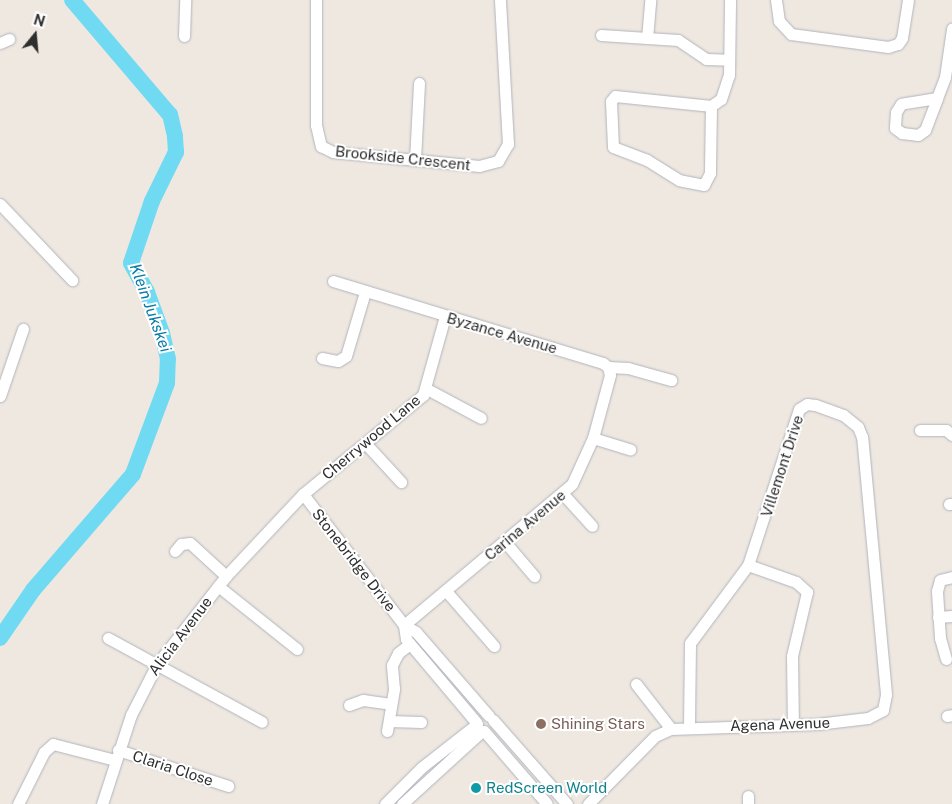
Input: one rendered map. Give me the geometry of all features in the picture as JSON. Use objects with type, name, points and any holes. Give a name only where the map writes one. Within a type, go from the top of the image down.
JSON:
[{"type":"street","points":[[184,36],[185,0]]},
{"type":"street","name":"Brookside Crescent","points":[[316,0],[316,125],[319,143],[333,152],[485,166],[498,161],[506,153],[508,124],[500,0]]},
{"type":"street","points":[[647,38],[650,0]]},
{"type":"street","points":[[711,106],[616,96],[612,101],[613,147],[642,157],[680,180],[704,185],[710,173],[711,106],[724,94],[729,60],[730,0]]},
{"type":"street","points":[[776,0],[779,22],[791,34],[888,47],[898,44],[902,38],[908,0]]},
{"type":"street","points":[[937,98],[945,77],[952,28]]},
{"type":"street","points":[[601,35],[678,40],[706,59],[729,60]]},
{"type":"street","points":[[415,160],[419,84]]},
{"type":"street","points":[[0,204],[72,280]]},
{"type":"street","name":"Byzance Avenue","points":[[332,281],[603,363],[608,367],[628,368],[671,380]]},
{"type":"street","points":[[322,358],[338,361],[346,356],[365,292]]},
{"type":"street","name":"Cherrywood Lane","points":[[303,494],[417,401],[427,389],[445,316]]},
{"type":"street","points":[[0,396],[23,329]]},
{"type":"street","name":"Carina Avenue","points":[[404,625],[563,494],[581,471],[593,438],[610,375],[608,367]]},
{"type":"street","points":[[427,389],[481,418]]},
{"type":"street","name":"Villemont Drive","points":[[689,727],[690,644],[748,565],[799,409],[808,404],[815,405],[852,421],[860,430],[885,706]]},
{"type":"street","points":[[920,430],[942,430],[952,435]]},
{"type":"street","points":[[593,438],[630,449]]},
{"type":"street","points":[[366,444],[401,482]]},
{"type":"street","name":"Alicia Avenue","points":[[102,804],[117,755],[156,664],[226,576],[303,494]]},
{"type":"street","name":"Stonebridge Drive","points":[[303,494],[404,625],[416,632],[567,804]]},
{"type":"street","points":[[563,494],[592,526]]},
{"type":"street","points":[[175,551],[184,542],[190,543],[226,576]]},
{"type":"street","points":[[505,542],[534,576]]},
{"type":"street","points":[[748,565],[796,582],[807,592],[792,656],[793,725]]},
{"type":"street","points":[[946,659],[938,617],[938,583],[943,578],[952,577]]},
{"type":"street","points":[[218,586],[297,648]]},
{"type":"street","points":[[446,591],[494,646]]},
{"type":"street","points":[[938,617],[952,616]]},
{"type":"street","name":"Stonebridge Drive","points":[[404,625],[406,638],[410,644],[547,804]]},
{"type":"street","points":[[108,638],[262,722]]},
{"type":"street","points":[[410,644],[393,660],[394,689],[388,726],[421,722]]},
{"type":"street","points":[[440,680],[450,672]]},
{"type":"street","points":[[636,684],[671,729]]},
{"type":"street","points":[[349,705],[363,700],[391,704]]},
{"type":"street","name":"Agena Avenue","points":[[588,804],[655,736],[671,729],[793,725],[868,718],[878,714],[885,706]]},
{"type":"street","points":[[402,804],[480,727],[482,715],[491,718]]},
{"type":"street","points":[[384,804],[422,767],[480,727]]},
{"type":"street","name":"Claria Close","points":[[18,804],[44,752],[52,744],[117,755],[228,786]]},
{"type":"street","points":[[515,768],[526,758]]},
{"type":"street","points":[[422,767],[430,776]]},
{"type":"waterway","name":"Klein Jukskei","points":[[0,638],[33,590],[133,474],[167,383],[168,359],[162,333],[147,292],[131,263],[152,201],[176,152],[175,136],[170,115],[72,0]]},
{"type":"place","name":"Shining Stars","points":[[541,724]]},
{"type":"place","name":"RedScreen World","points":[[476,788]]}]
